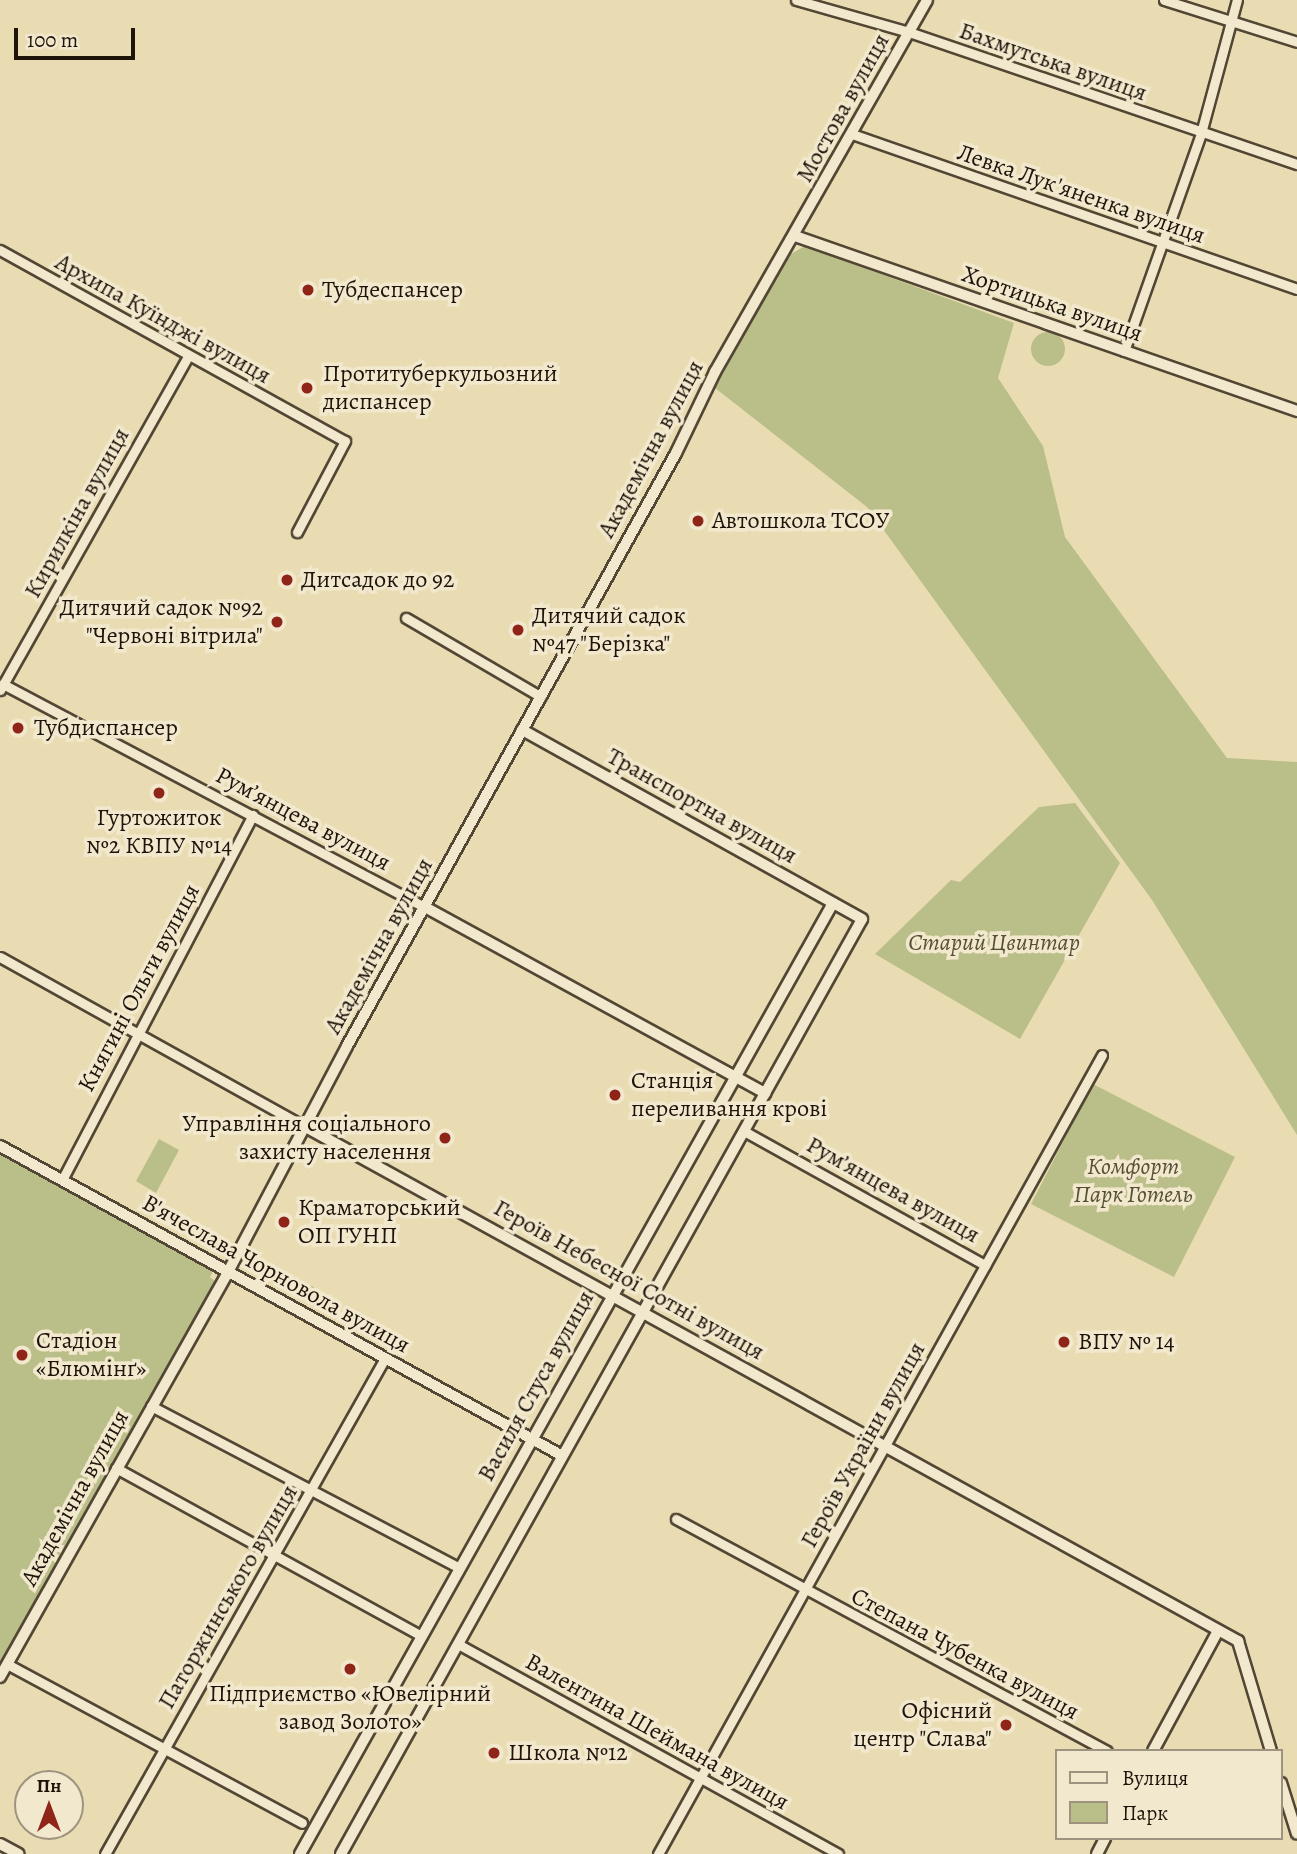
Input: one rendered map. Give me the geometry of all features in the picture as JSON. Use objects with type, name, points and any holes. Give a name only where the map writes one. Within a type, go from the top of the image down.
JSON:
[{"type":"street","name":"Бахмутська вулиця","points":[[796,0],[909,32],[1297,164]]},
{"type":"street","name":"Мостова вулиця","points":[[794,236],[927,0]]},
{"type":"street","points":[[1164,0],[1297,42]]},
{"type":"street","points":[[1124,351],[1201,133],[1237,0]]},
{"type":"street","name":"Левка Лук'яненка вулиця","points":[[852,134],[1297,289]]},
{"type":"street","name":"Хортицька вулиця","points":[[794,236],[1297,411]]},
{"type":"street","name":"Академічна вулиця","points":[[0,1677],[228,1272],[304,1126],[523,730],[699,403],[794,236]]},
{"type":"street","name":"Архипа Куїнджі вулиця","points":[[0,250],[345,441],[297,532]]},
{"type":"street","name":"Кирилкіна вулиця","points":[[2,687],[188,356]]},
{"type":"street","points":[[406,618],[541,696]]},
{"type":"street","name":"Рум’янцева вулиця","points":[[2,687],[425,907],[765,1093]]},
{"type":"street","name":"Транспортна вулиця","points":[[523,730],[862,919],[765,1093]]},
{"type":"street","name":"Княгині Ольги вулиця","points":[[62,1180],[136,1033],[253,816]]},
{"type":"street","name":"Василя Стуса вулиця","points":[[300,1854],[833,903]]},
{"type":"street","name":"Героїв Небесної Сотні вулиця","points":[[0,957],[886,1444],[1238,1641],[1271,1749]]},
{"type":"street","name":"Героїв України вулиця","points":[[658,1854],[1101,1055]]},
{"type":"street","points":[[341,1854],[765,1093]]},
{"type":"street","name":"Рум’янцева вулиця","points":[[744,1131],[985,1265]]},
{"type":"street","name":"В'ячеслава Чорновола вулиця","points":[[0,1146],[561,1455]]},
{"type":"street","name":"Паторжинського вулиця","points":[[105,1854],[385,1358]]},
{"type":"street","points":[[151,1406],[459,1568]]},
{"type":"street","points":[[116,1468],[421,1636]]},
{"type":"street","points":[[676,1519],[804,1591]]},
{"type":"street","name":"Степана Чубенка вулиця","points":[[804,1591],[1103,1749]]},
{"type":"street","points":[[1154,1749],[1218,1631]]},
{"type":"street","name":"Валентина Шеймана вулиця","points":[[458,1644],[838,1854]]},
{"type":"street","points":[[7,1664],[302,1823]]},
{"type":"street","points":[[1283,1789],[1297,1834]]},
{"type":"street","points":[[0,1844],[19,1854]]},
{"type":"green space","points":[[805,246],[1014,323],[998,378],[1043,446],[1065,537],[1227,758],[1297,762],[1297,1135],[1152,900],[867,507],[715,388],[789,255]]},
{"type":"green space","points":[[1048,332],[1060,337],[1065,349],[1060,361],[1048,366],[1036,361],[1031,349],[1036,337]]},
{"type":"green space","name":"Старий Цвинтар","points":[[1075,803],[1120,863],[1020,1039],[875,954],[951,880],[960,882],[1039,807]]},
{"type":"green space","name":"Комфорт Парк Готель","points":[[1093,1084],[1235,1157],[1174,1277],[1031,1204]]},
{"type":"green space","points":[[159,1139],[179,1150],[156,1193],[136,1181]]},
{"type":"green space","points":[[0,1154],[213,1271],[210,1277],[215,1281],[0,1667]]},
{"type":"green space","points":[[252,1254],[317,1289],[311,1299],[246,1263]]},
{"type":"place","name":"Тубдеспансер","points":[[308,290]]},
{"type":"place","name":"Протитуберкульозний диспансер","points":[[307,388]]},
{"type":"place","name":"Автошкола ТСОУ","points":[[698,521]]},
{"type":"place","name":"Дитсадок до 92","points":[[287,580]]},
{"type":"place","name":"Дитячий садок №92 \"Червонi вiтрила\"","points":[[277,622]]},
{"type":"place","name":"Дитячий садок №47 \"Берізка\"","points":[[518,630]]},
{"type":"place","name":"Тубдиспансер","points":[[18,728]]},
{"type":"place","name":"Гуртожиток №2 КВПУ №14","points":[[159,793]]},
{"type":"place","name":"Станція переливання крові","points":[[615,1095]]},
{"type":"place","name":"Управління соціального захисту населення","points":[[445,1138]]},
{"type":"place","name":"Краматорський ОП ГУНП","points":[[284,1222]]},
{"type":"place","name":"ВПУ № 14","points":[[1064,1342]]},
{"type":"place","name":"Стадіон «Блюмінґ»","points":[[22,1355]]},
{"type":"place","name":"Підприємство «Ювелірний завод Золото»","points":[[350,1669]]},
{"type":"place","name":"Офісний центр \"Слава\"","points":[[1006,1725]]},
{"type":"place","name":"Школа №12","points":[[494,1753]]}]
